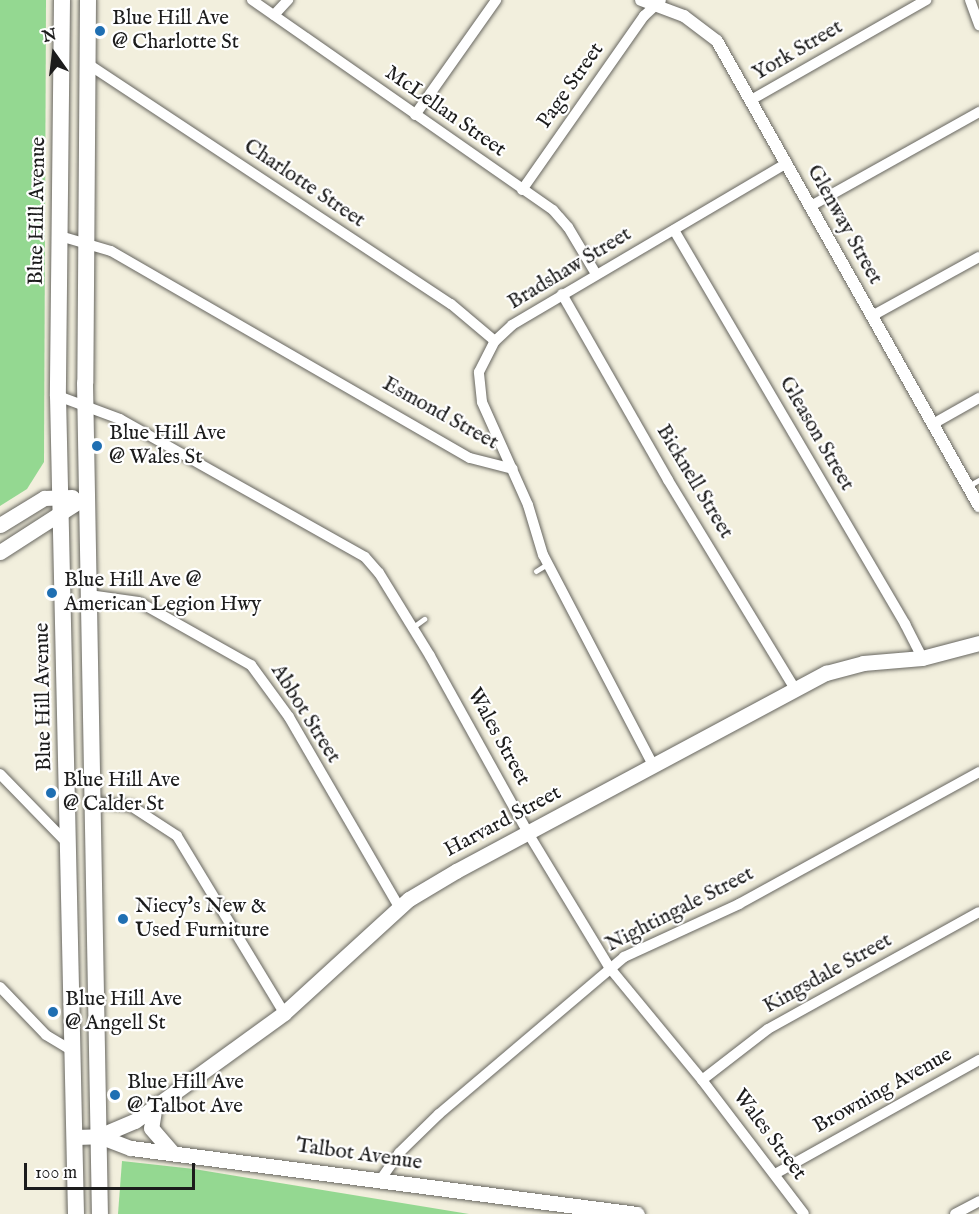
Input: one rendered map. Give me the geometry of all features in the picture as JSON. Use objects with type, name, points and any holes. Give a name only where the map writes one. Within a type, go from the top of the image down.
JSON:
[{"type":"main road","name":"Blue Hill Avenue","points":[[62,0],[58,396],[70,845],[76,1214]]},
{"type":"main road","points":[[88,0],[85,406],[100,1214]]},
{"type":"main road","points":[[0,552],[61,505],[87,496]]},
{"type":"main road","points":[[0,525],[44,498],[61,505]]},
{"type":"main road","name":"Harvard Street","points":[[99,1136],[135,1120],[284,1013],[399,907],[528,833],[794,687],[863,663],[922,658],[978,647]]},
{"type":"main road","points":[[155,1104],[152,1128],[173,1153]]},
{"type":"main road","name":"Talbot Avenue","points":[[76,1137],[99,1136],[131,1148],[637,1214]]},
{"type":"street","name":"McLellan Street","points":[[252,0],[561,218],[596,274]]},
{"type":"street","points":[[274,15],[288,0]]},
{"type":"street","points":[[415,115],[496,0]]},
{"type":"street","name":"Glenway Street","points":[[641,0],[657,3],[684,16],[717,41],[933,424],[974,483],[979,506]]},
{"type":"street","name":"York Street","points":[[751,100],[926,0]]},
{"type":"street","points":[[970,0],[979,25]]},
{"type":"street","name":"Page Street","points":[[522,190],[657,3]]},
{"type":"street","name":"Charlotte Street","points":[[88,64],[450,304],[495,341]]},
{"type":"street","points":[[811,206],[979,112]]},
{"type":"street","name":"Bradshaw Street","points":[[513,469],[479,389],[483,357],[495,341],[562,294],[787,164]]},
{"type":"street","name":"Gleason Street","points":[[674,230],[922,658]]},
{"type":"street","name":"Esmond Street","points":[[60,236],[111,251],[470,458],[513,469],[547,564],[653,765]]},
{"type":"street","points":[[872,316],[979,257]]},
{"type":"street","name":"Bicknell Street","points":[[562,294],[668,480],[794,687]]},
{"type":"street","name":"Wales Street","points":[[58,396],[120,418],[350,546],[379,573],[528,833],[609,968],[702,1080],[804,1214]]},
{"type":"street","points":[[933,424],[979,398]]},
{"type":"street","name":"Abbot Street","points":[[89,595],[139,602],[250,665],[289,717],[399,907]]},
{"type":"street","name":"Nightingale Street","points":[[381,1179],[399,1154],[439,1114],[609,968],[637,950],[739,904],[979,772]]},
{"type":"street","points":[[0,774],[70,845]]},
{"type":"street","points":[[93,802],[131,806],[177,836],[284,1013]]},
{"type":"street","name":"Kingsdale Street","points":[[702,1080],[768,1029],[979,912]]},
{"type":"street","points":[[0,987],[46,1035],[74,1052]]},
{"type":"street","name":"Browning Avenue","points":[[775,1174],[979,1060]]},
{"type":"street","points":[[956,1214],[979,1201]]},
{"type":"lane","points":[[536,571],[547,564]]},
{"type":"lane","points":[[412,627],[424,619]]},
{"type":"green space","points":[[0,0],[46,0],[44,462],[27,489],[0,506]]},
{"type":"green space","points":[[122,1161],[194,1169],[469,1214],[118,1214]]},
{"type":"place","name":"Blue Hill Ave @ Charlotte St","points":[[100,31]]},
{"type":"place","name":"Blue Hill Ave @ Wales St","points":[[97,446]]},
{"type":"place","name":"Blue Hill Ave @ American Legion Hwy","points":[[52,593]]},
{"type":"place","name":"Blue Hill Ave @ Calder St","points":[[51,793]]},
{"type":"place","name":"Niecy's New & Used Furniture","points":[[123,919]]},
{"type":"place","name":"Blue Hill Ave @ Angell St","points":[[53,1012]]},
{"type":"place","name":"Blue Hill Ave @ Talbot Ave","points":[[115,1095]]}]
